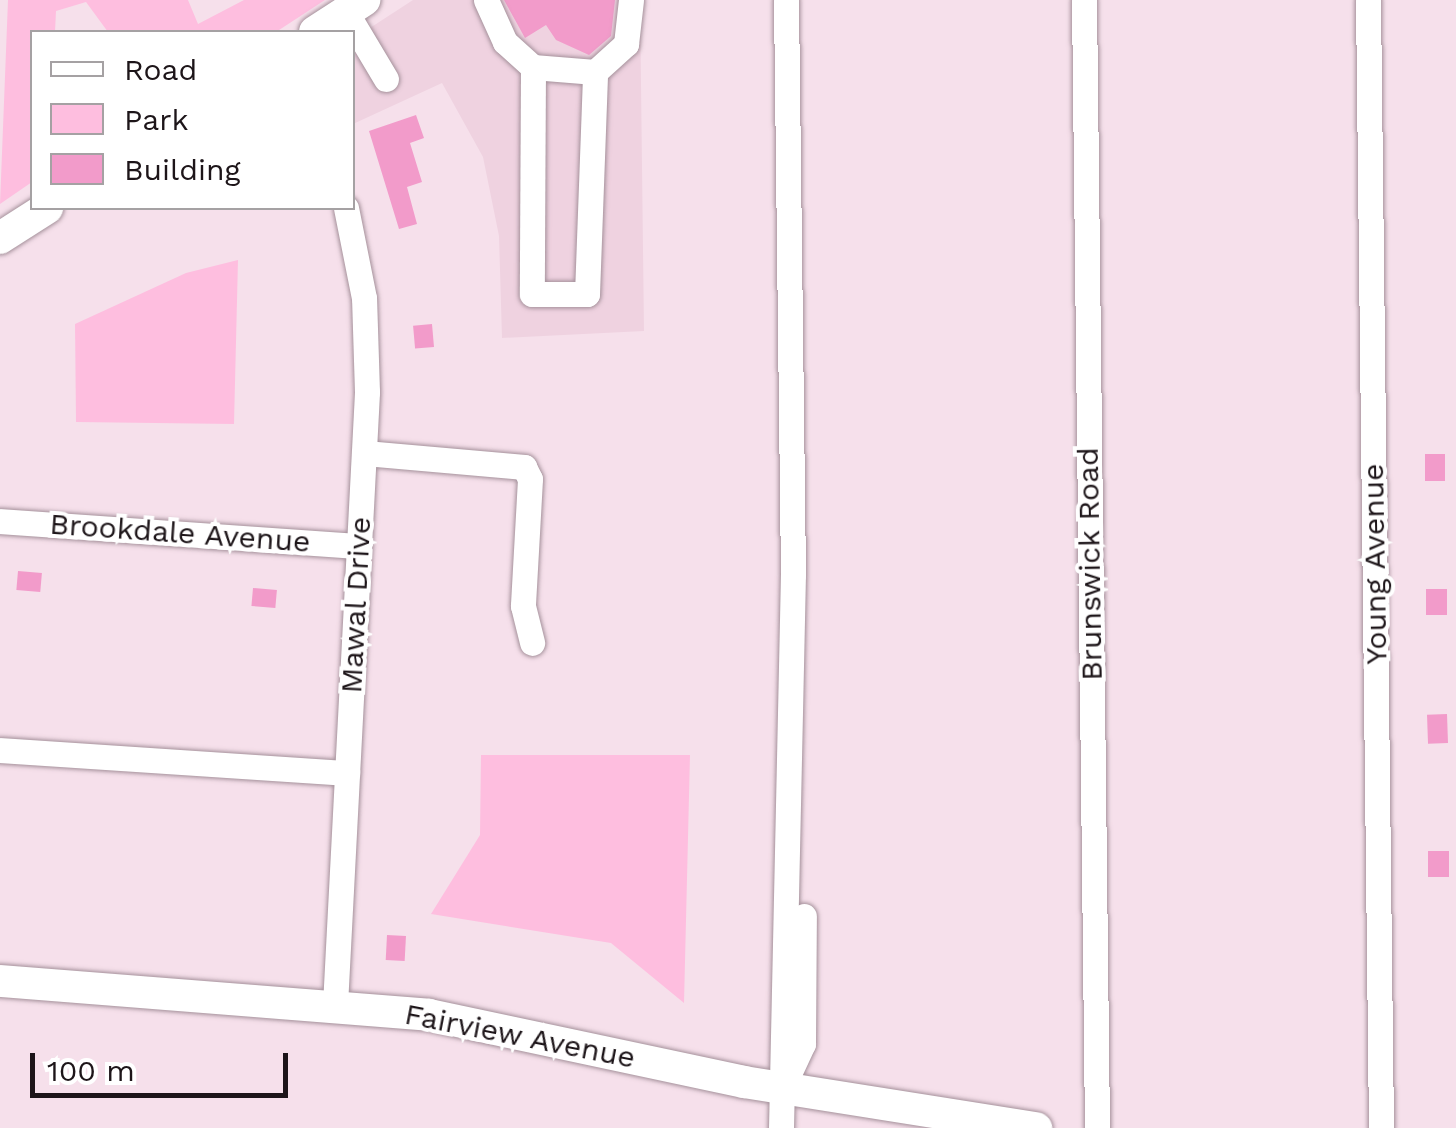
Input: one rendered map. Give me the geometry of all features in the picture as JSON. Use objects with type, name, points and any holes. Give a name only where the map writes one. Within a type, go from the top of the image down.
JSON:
[{"type":"main road","points":[[318,30],[355,6]]},
{"type":"main road","points":[[0,238],[44,210]]},
{"type":"main road","name":"Fairview Avenue","points":[[0,981],[334,1004],[486,1025],[783,1087],[1036,1128]]},
{"type":"street","points":[[486,0],[505,42],[534,68],[595,72],[626,44],[631,0]]},
{"type":"street","points":[[780,1128],[796,848],[801,627],[797,185],[786,0]]},
{"type":"street","points":[[797,185],[804,0]]},
{"type":"street","name":"Brunswick Road","points":[[1084,0],[1096,1128]]},
{"type":"street","name":"Young Avenue","points":[[1368,0],[1381,1128]]},
{"type":"street","points":[[355,6],[386,79]]},
{"type":"street","points":[[534,68],[532,294],[587,294],[595,72]]},
{"type":"street","name":"Mawal Drive","points":[[334,1004],[365,453],[366,329],[346,210]]},
{"type":"street","points":[[365,453],[524,468],[530,479],[522,606],[532,643]]},
{"type":"street","name":"Brookdale Avenue","points":[[0,521],[360,546]]},
{"type":"street","points":[[0,750],[347,773]]},
{"type":"shaded area","points":[[413,0],[640,0],[644,331],[502,338],[499,236],[483,157],[442,83],[355,123],[355,38]]},
{"type":"green space","points":[[8,0],[188,0],[198,24],[244,0],[325,0],[279,30],[107,30],[86,2],[56,11],[55,30],[30,30],[30,183],[0,204]]},
{"type":"green space","points":[[238,260],[234,424],[76,422],[75,324],[186,273]]},
{"type":"green space","points":[[481,755],[690,755],[684,1003],[611,943],[431,914],[480,835]]},
{"type":"building","points":[[504,0],[615,0],[611,36],[589,55],[556,40],[546,25],[525,38]]},
{"type":"building","points":[[416,115],[424,138],[410,143],[422,182],[407,187],[417,224],[399,229],[369,131]]},
{"type":"building","points":[[432,324],[434,347],[415,349],[413,326]]},
{"type":"building","points":[[1425,454],[1445,454],[1445,481],[1425,481]]},
{"type":"building","points":[[18,571],[42,573],[40,592],[16,590]]},
{"type":"building","points":[[253,588],[277,590],[275,608],[251,606]]},
{"type":"building","points":[[1426,589],[1447,589],[1447,615],[1426,615]]},
{"type":"building","points":[[1447,714],[1448,743],[1428,744],[1427,715]]},
{"type":"building","points":[[1428,851],[1449,851],[1449,877],[1428,877]]},
{"type":"building","points":[[387,935],[406,936],[405,961],[386,960]]}]
